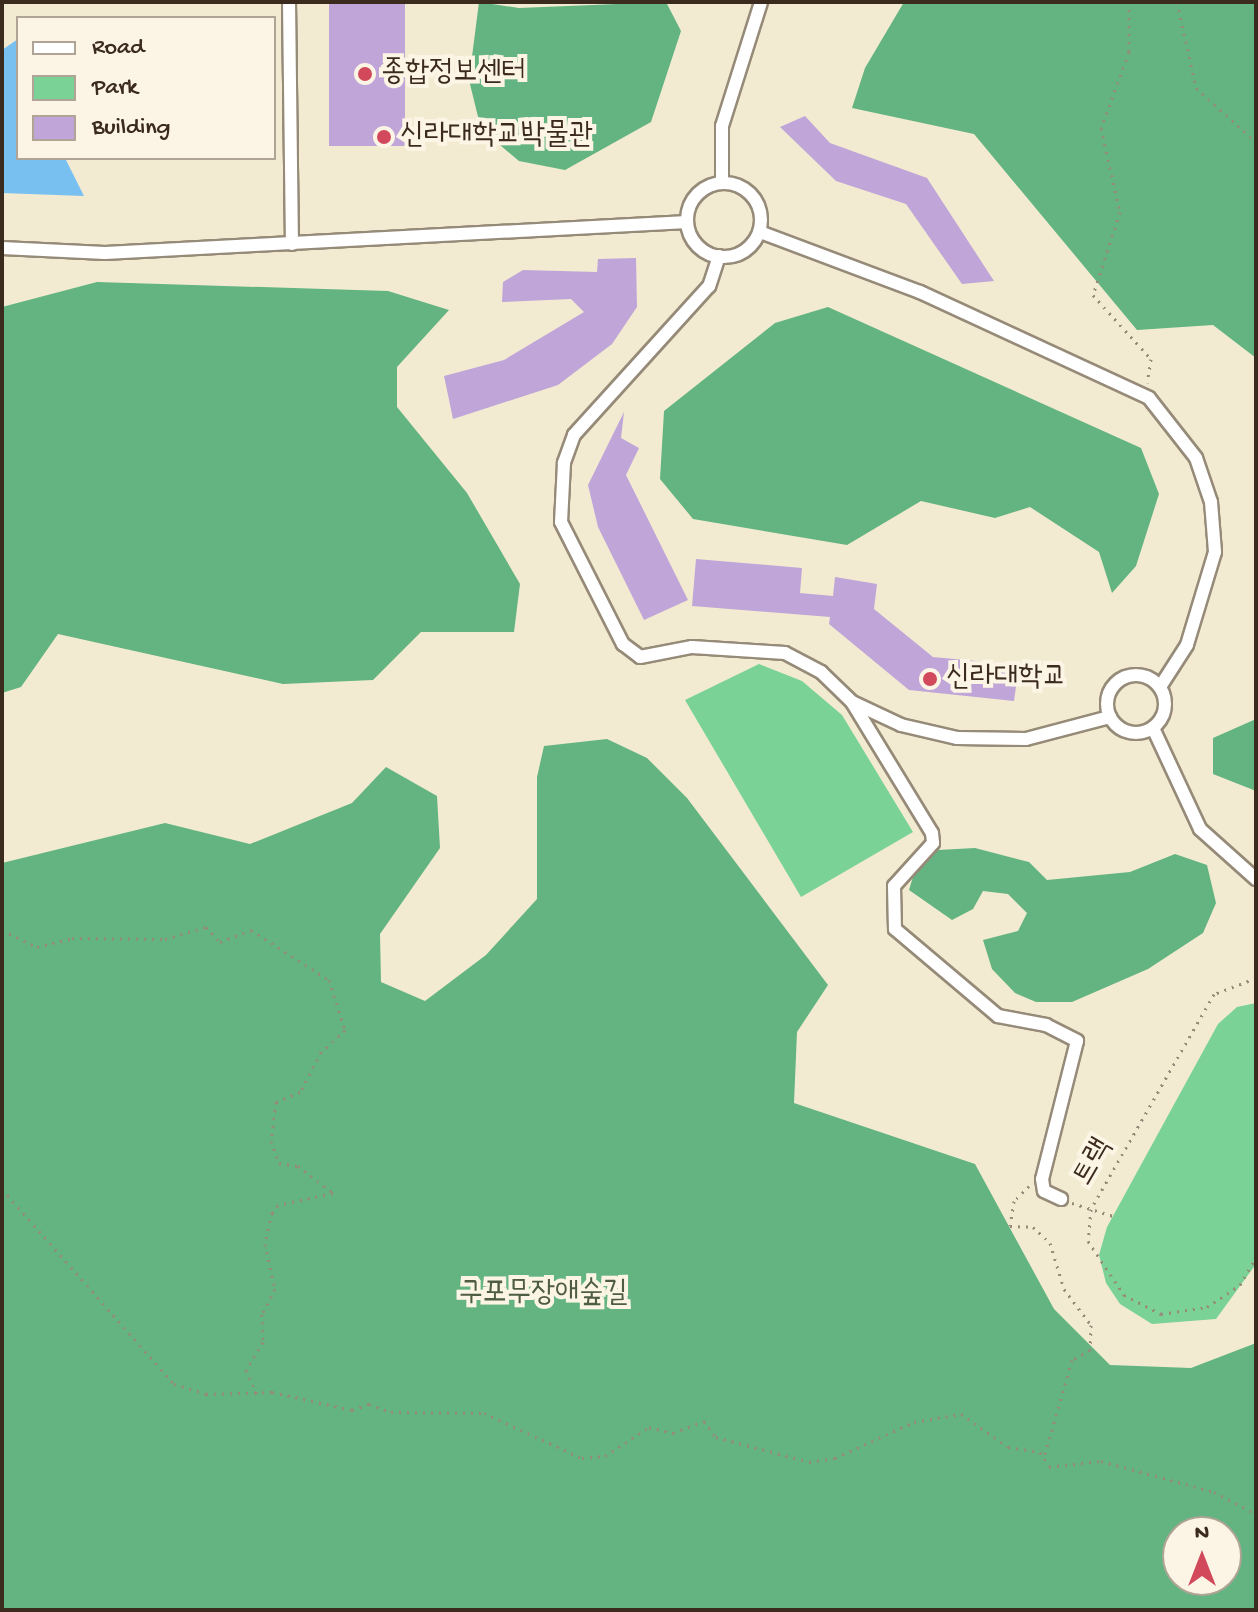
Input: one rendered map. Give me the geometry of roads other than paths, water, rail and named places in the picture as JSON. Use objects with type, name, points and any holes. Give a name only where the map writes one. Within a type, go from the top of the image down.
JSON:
[{"type":"street","points":[[289,2],[292,244]]},
{"type":"street","points":[[722,183],[722,126],[761,2]]},
{"type":"street","points":[[722,183],[749,192],[760,232],[741,253],[719,256],[700,247],[687,222],[696,195],[722,183]]},
{"type":"street","points":[[2,248],[105,253],[687,222]]},
{"type":"street","points":[[760,232],[920,292],[1144,396],[1196,458],[1211,502],[1215,552],[1192,633],[1160,687],[1165,709],[1153,728],[1131,733],[1110,717],[1107,700],[1119,680],[1141,675],[1160,687]]},
{"type":"street","points":[[719,256],[709,286],[574,435],[558,495],[561,522],[610,623],[640,657],[692,647],[785,653],[821,672],[852,702],[932,833],[933,843],[894,886],[895,929],[998,1016],[1046,1025],[1077,1041],[1044,1191],[1061,1199]]},
{"type":"street","points":[[852,702],[901,725],[957,738],[1026,739],[1110,717]]},
{"type":"street","points":[[1153,728],[1200,829],[1256,879]]},
{"type":"water","points":[[16,40],[16,160],[66,160],[84,196],[2,193],[2,50]]},
{"type":"place","name":"종합정보센터","points":[[365,74]]},
{"type":"place","name":"신라대학교박물관","points":[[384,137]]},
{"type":"place","name":"신라대학교","points":[[930,679]]},
{"type":"park label","name":"구포무장애숲길","points":[[543,1295]]}]
